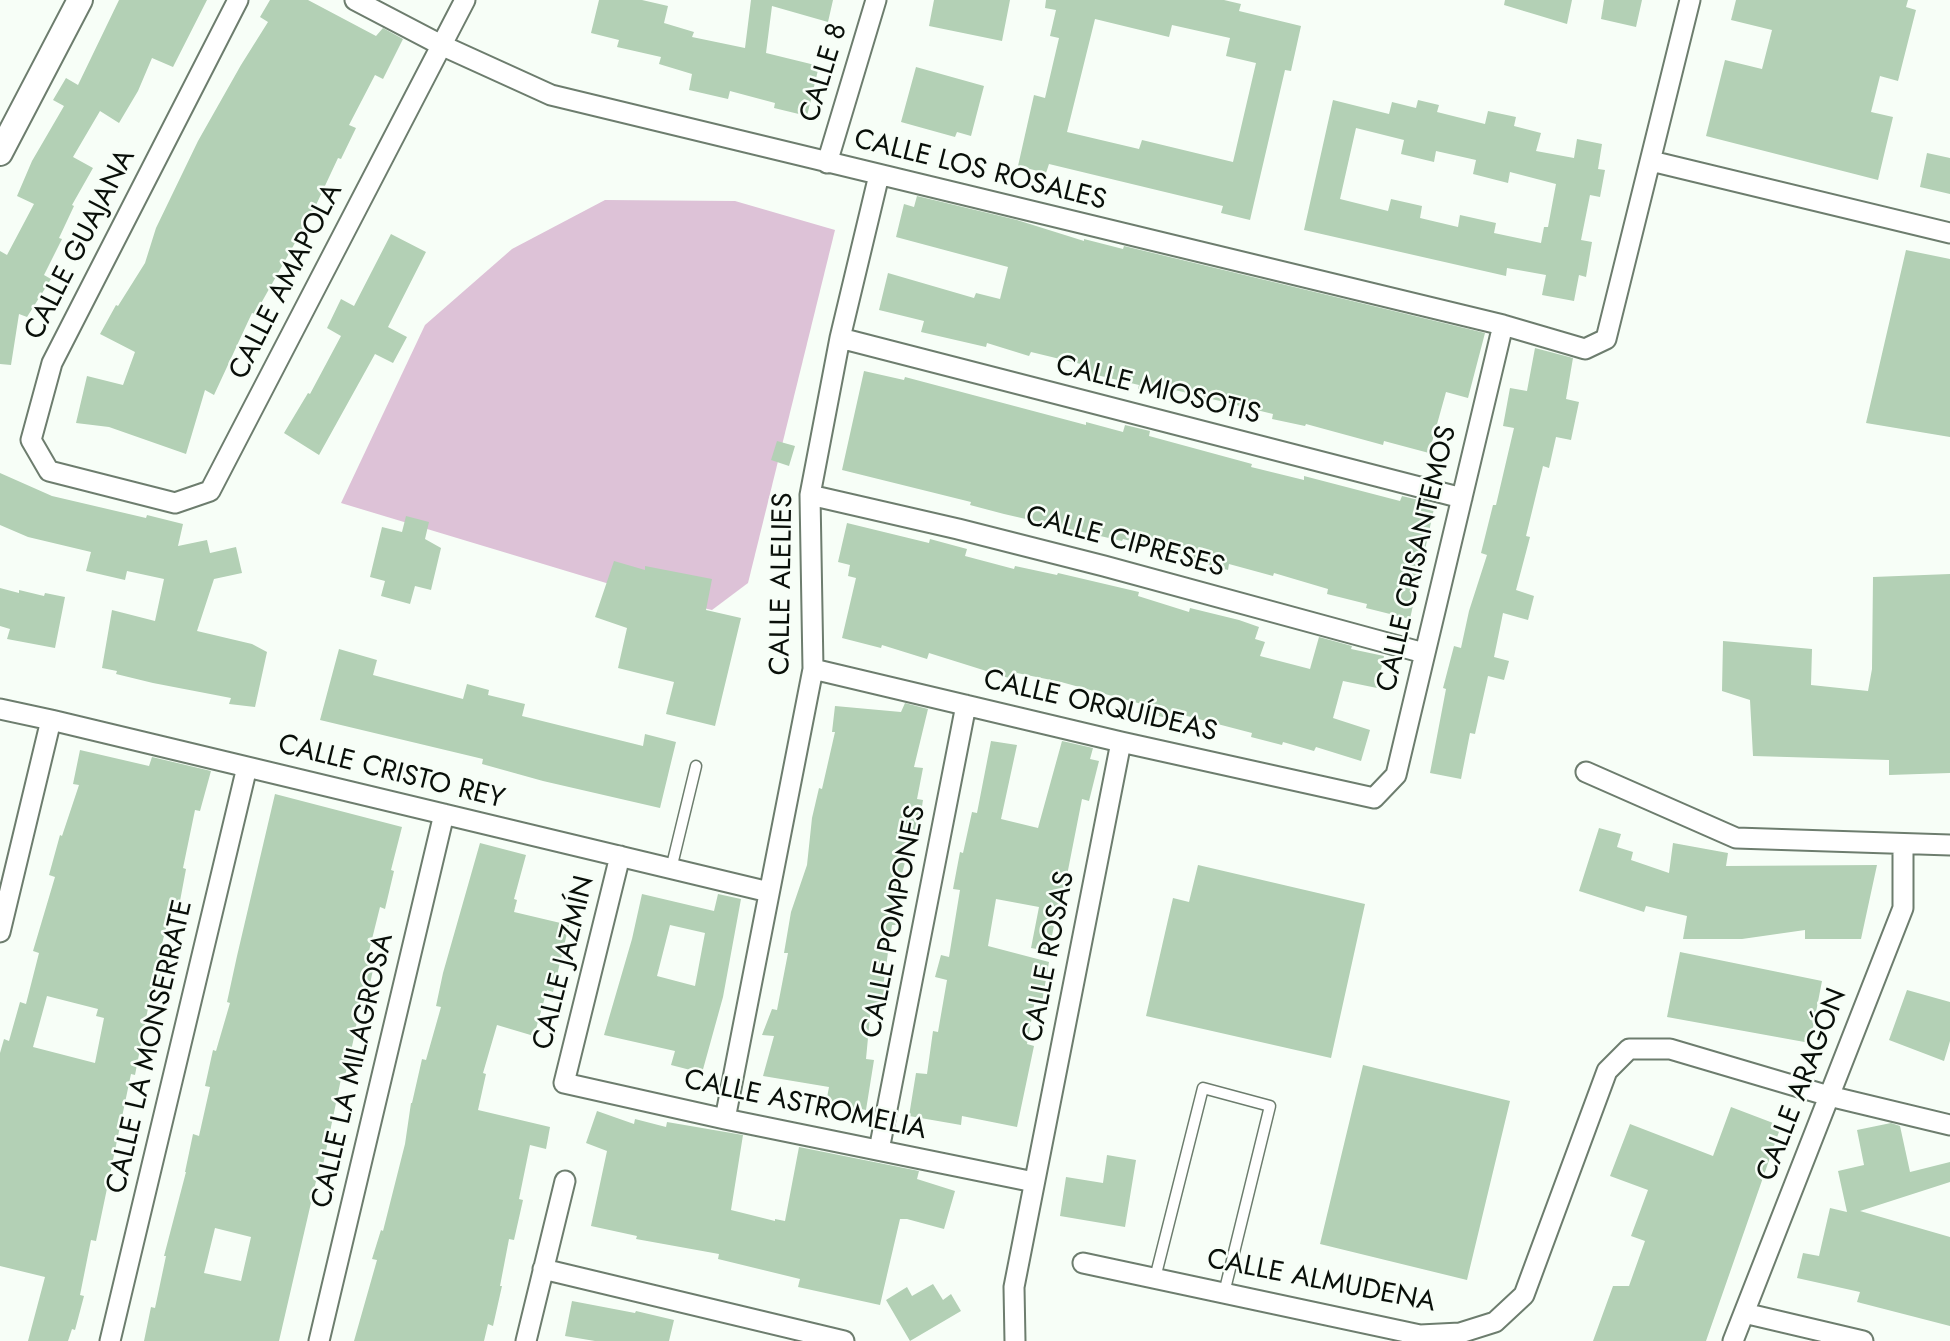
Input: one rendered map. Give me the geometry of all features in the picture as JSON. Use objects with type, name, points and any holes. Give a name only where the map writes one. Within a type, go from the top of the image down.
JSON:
[{"type":"street","points":[[0,153],[80,0]]},
{"type":"street","name":"CALLE GUAJANA","points":[[103,485],[48,471],[31,440],[52,363],[238,0]]},
{"type":"street","name":"CALLE LOS ROSALES","points":[[355,0],[441,45],[551,95],[1503,325],[1585,349],[1606,339],[1651,161]]},
{"type":"street","name":"CALLE AMAPOLA","points":[[103,485],[175,503],[210,491],[466,0]]},
{"type":"street","name":"CALLE 8","points":[[827,163],[876,0]]},
{"type":"street","points":[[1690,0],[1651,161],[1950,233]]},
{"type":"street","name":"CALLE ALELIES","points":[[725,1119],[813,669],[810,495],[840,338],[879,175]]},
{"type":"street","name":"CALLE CRISANTEMOS","points":[[1374,798],[1396,775],[1503,325]]},
{"type":"street","name":"CALLE MIOSOTIS","points":[[840,338],[1462,498]]},
{"type":"street","name":"CALLE CIPRESES","points":[[810,495],[958,528],[1424,653]]},
{"type":"street","name":"CALLE ORQUÍDEAS","points":[[813,669],[1121,742],[1374,798]]},
{"type":"street","name":"CALLE POMPONES","points":[[879,1150],[966,705]]},
{"type":"street","name":"CALLE CRISTO REY","points":[[0,709],[769,892]]},
{"type":"street","points":[[0,932],[51,720]]},
{"type":"street","name":"CALLE ROSAS","points":[[1015,1341],[1014,1287],[1121,742]]},
{"type":"street","name":"CALLE LA MONSERRATE","points":[[110,1341],[247,767]]},
{"type":"street","points":[[1586,772],[1737,838],[1950,845]]},
{"type":"street","name":"CALLE LA MILAGROSA","points":[[318,1341],[444,814]]},
{"type":"street","name":"CALLE ARAGÓN","points":[[1733,1341],[1903,908],[1903,845]]},
{"type":"street","name":"CALLE JAZMÍN","points":[[564,1083],[620,856]]},
{"type":"street","name":"CALLE ALMUDENA","points":[[1083,1263],[1420,1335],[1460,1333],[1495,1322],[1524,1295],[1607,1071],[1629,1049],[1671,1049],[1829,1096],[1950,1125]]},
{"type":"street","name":"CALLE ASTROMELIA","points":[[564,1083],[1034,1182]]},
{"type":"street","points":[[526,1341],[565,1181]]},
{"type":"street","points":[[543,1269],[844,1341]]},
{"type":"street","points":[[1744,1312],[1863,1341]]},
{"type":"lane","points":[[671,869],[696,766]]},
{"type":"lane","points":[[1155,1278],[1203,1088],[1270,1106],[1224,1293]]},
{"type":"shaded area","points":[[605,200],[735,201],[835,230],[748,583],[712,610],[636,592],[341,503],[425,325],[512,249]]},
{"type":"building","points":[[119,0],[207,0],[173,67],[152,58],[138,91],[119,123],[100,111],[73,157],[93,168],[72,205],[74,206],[59,238],[62,239],[44,275],[51,279],[27,317],[19,314],[11,365],[0,364],[0,251],[7,255],[34,204],[17,196],[32,161],[64,106],[53,100],[66,78],[78,85]]},
{"type":"building","points":[[270,0],[308,0],[376,36],[383,28],[403,39],[383,79],[375,75],[349,125],[356,128],[341,159],[338,158],[302,235],[300,234],[255,314],[252,313],[214,395],[205,390],[186,454],[109,427],[76,423],[87,376],[123,385],[135,352],[100,334],[145,263],[156,228],[198,141],[268,22],[260,17]]},
{"type":"building","points":[[599,0],[642,0],[668,6],[664,23],[694,32],[692,37],[745,48],[751,0],[833,0],[828,22],[772,6],[766,53],[819,66],[807,116],[774,108],[775,103],[730,91],[728,99],[689,90],[692,74],[659,64],[661,57],[617,47],[619,40],[591,33]]},
{"type":"building","points":[[934,0],[1010,0],[1002,41],[929,26]]},
{"type":"building","points":[[1046,0],[1224,0],[1241,4],[1239,11],[1301,26],[1291,71],[1285,70],[1250,220],[1221,213],[1223,206],[1049,164],[1046,173],[1018,166],[1034,95],[1045,98],[1059,38],[1050,36],[1056,10],[1045,8]],"holes":[[[1095,19],[1169,37],[1172,25],[1230,38],[1226,56],[1256,63],[1233,162],[1142,140],[1139,149],[1067,132]]]},
{"type":"building","points":[[1505,0],[1572,0],[1567,24],[1504,5]]},
{"type":"building","points":[[1604,0],[1642,0],[1636,27],[1601,19]]},
{"type":"building","points":[[1736,0],[1908,0],[1906,7],[1916,10],[1898,81],[1880,76],[1871,112],[1893,117],[1878,180],[1706,136],[1725,60],[1762,69],[1772,30],[1731,20]]},
{"type":"building","points":[[916,67],[984,86],[971,136],[957,132],[955,137],[901,122]]},
{"type":"building","points":[[1333,100],[1389,114],[1392,102],[1416,108],[1418,100],[1439,105],[1437,112],[1485,124],[1488,111],[1516,117],[1514,126],[1541,133],[1536,151],[1574,158],[1577,139],[1602,144],[1598,169],[1605,170],[1600,197],[1590,195],[1581,240],[1592,242],[1586,277],[1579,275],[1574,301],[1542,295],[1546,275],[1507,268],[1506,276],[1304,230]],"holes":[[[1356,128],[1404,140],[1401,154],[1434,162],[1436,151],[1476,160],[1473,174],[1508,183],[1510,172],[1556,184],[1548,227],[1544,227],[1541,243],[1494,233],[1496,223],[1460,215],[1458,227],[1420,218],[1422,206],[1391,199],[1388,211],[1340,199]]]},
{"type":"building","points":[[1927,153],[1950,158],[1950,194],[1920,187]]},
{"type":"building","points":[[917,196],[1017,220],[1084,241],[1123,249],[1124,246],[1485,333],[1468,398],[1446,392],[1429,453],[1384,441],[1383,445],[1306,424],[1305,426],[1272,419],[1273,414],[1175,390],[1174,397],[1138,389],[1139,385],[1088,373],[1089,366],[1031,352],[1029,356],[987,343],[986,347],[921,332],[924,321],[879,310],[888,273],[974,298],[976,293],[1000,299],[1008,267],[896,237],[904,204],[914,207]]},
{"type":"building","points":[[391,234],[426,252],[388,327],[407,337],[393,363],[375,354],[319,455],[284,433],[308,393],[310,394],[341,336],[327,328],[341,299],[354,306]]},
{"type":"building","points":[[1906,250],[1950,259],[1950,437],[1866,423]]},
{"type":"building","points":[[1535,348],[1573,358],[1566,399],[1579,402],[1571,440],[1556,437],[1549,468],[1543,466],[1526,536],[1530,537],[1516,590],[1534,596],[1528,620],[1503,613],[1494,657],[1509,661],[1504,680],[1488,676],[1475,734],[1470,733],[1461,779],[1430,773],[1446,689],[1443,688],[1454,646],[1461,648],[1469,611],[1487,555],[1481,553],[1493,505],[1496,505],[1514,428],[1503,426],[1510,388],[1527,391]]},
{"type":"building","points":[[864,371],[904,380],[905,377],[1086,425],[1086,422],[1123,432],[1125,425],[1150,431],[1149,436],[1252,464],[1251,467],[1304,480],[1304,476],[1400,501],[1402,496],[1435,504],[1410,619],[1366,608],[1367,604],[1327,594],[1328,589],[1274,573],[1273,576],[1229,564],[1228,570],[1192,560],[1193,557],[1004,514],[970,505],[971,502],[842,470]]},
{"type":"building","points":[[777,441],[795,446],[789,466],[771,460]]},
{"type":"building","points":[[0,473],[52,496],[183,524],[178,546],[207,540],[210,553],[236,547],[242,573],[214,579],[197,631],[252,644],[267,652],[255,707],[229,704],[231,698],[153,683],[102,668],[112,610],[155,621],[164,579],[127,571],[125,580],[86,571],[91,552],[28,537],[0,525]]},
{"type":"building","points":[[406,516],[429,522],[425,539],[441,548],[431,590],[415,586],[410,604],[381,596],[385,581],[370,577],[382,527],[402,532]]},
{"type":"building","points":[[847,523],[929,543],[930,539],[967,549],[965,556],[1014,569],[1015,566],[1057,575],[1058,573],[1139,592],[1138,596],[1189,612],[1190,608],[1239,620],[1259,627],[1255,639],[1265,642],[1260,656],[1310,669],[1319,637],[1352,646],[1351,649],[1384,656],[1377,688],[1343,681],[1333,718],[1370,730],[1361,761],[1316,747],[1314,751],[1251,737],[1252,733],[1183,715],[1181,722],[1159,716],[1160,709],[1061,682],[1017,673],[1015,680],[929,653],[927,659],[882,645],[881,648],[842,638],[856,578],[848,576],[850,565],[838,562]]},
{"type":"building","points":[[614,561],[645,570],[645,566],[712,579],[706,610],[741,618],[715,726],[666,714],[674,682],[618,668],[627,628],[595,617]]},
{"type":"building","points":[[1950,574],[1950,773],[1889,775],[1889,760],[1753,756],[1750,700],[1722,691],[1723,641],[1812,649],[1811,685],[1868,691],[1872,669],[1873,577]]},
{"type":"building","points":[[0,588],[19,593],[19,590],[44,596],[45,593],[65,597],[55,648],[7,639],[10,629],[0,626]]},
{"type":"building","points":[[339,649],[377,660],[373,675],[463,699],[467,684],[489,690],[488,695],[525,704],[522,716],[643,746],[645,734],[676,742],[660,808],[543,781],[482,764],[483,759],[320,720]]},
{"type":"building","points":[[905,703],[928,709],[914,767],[923,768],[917,799],[923,800],[917,837],[912,836],[895,900],[901,901],[896,925],[892,925],[883,987],[888,989],[884,1009],[871,1006],[866,1059],[874,1060],[866,1110],[826,1103],[829,1087],[763,1076],[774,1036],[762,1035],[772,1009],[777,1010],[788,953],[784,953],[791,912],[807,865],[812,818],[819,788],[822,789],[835,732],[832,732],[835,706],[901,712]]},
{"type":"building","points":[[991,741],[1017,745],[1001,819],[1038,828],[1062,741],[1093,748],[1090,759],[1099,761],[1089,801],[1082,799],[1060,911],[1057,910],[1049,951],[1031,948],[1039,907],[996,899],[988,946],[1049,962],[1042,1002],[1035,1000],[1027,1044],[1034,1046],[1017,1127],[962,1116],[961,1125],[909,1116],[916,1073],[927,1074],[933,1031],[938,1032],[947,980],[935,977],[941,955],[949,957],[960,890],[953,889],[960,852],[963,853],[972,812],[977,813]]},
{"type":"building","points":[[80,750],[149,766],[152,757],[211,771],[200,811],[195,810],[183,868],[186,869],[180,901],[173,900],[160,952],[165,958],[156,989],[152,988],[135,1075],[131,1074],[96,1241],[91,1240],[80,1295],[84,1296],[75,1330],[72,1329],[68,1341],[28,1341],[45,1277],[0,1266],[0,1053],[4,1039],[9,1041],[20,1002],[26,1004],[39,953],[33,951],[55,877],[49,875],[60,835],[62,836],[79,785],[73,784]],"holes":[[[47,996],[98,1009],[96,1016],[104,1018],[95,1063],[33,1047]]]},
{"type":"building","points":[[275,794],[402,827],[385,909],[380,907],[368,955],[376,956],[368,993],[363,991],[344,1080],[341,1079],[323,1165],[320,1164],[279,1341],[144,1341],[151,1307],[155,1308],[164,1256],[193,1134],[199,1136],[210,1087],[205,1086],[213,1050],[216,1051],[230,1003],[227,1002]],"holes":[[[215,1228],[251,1237],[241,1281],[204,1273]]]},
{"type":"building","points":[[1599,828],[1621,834],[1617,847],[1633,852],[1631,860],[1669,873],[1673,843],[1728,853],[1726,866],[1877,865],[1861,939],[1805,939],[1805,930],[1742,939],[1683,939],[1687,916],[1646,906],[1644,912],[1579,891]]},
{"type":"building","points":[[480,843],[526,855],[514,899],[517,900],[514,912],[569,925],[553,992],[547,990],[534,1036],[497,1025],[483,1073],[486,1074],[478,1110],[550,1127],[546,1149],[530,1145],[519,1199],[523,1200],[514,1240],[509,1239],[493,1326],[488,1324],[484,1341],[354,1341],[377,1260],[372,1259],[381,1230],[383,1231],[405,1144],[411,1103],[422,1059],[426,1060],[441,1007],[436,1006],[443,973]]},
{"type":"building","points":[[1198,865],[1365,904],[1331,1058],[1146,1016],[1173,898],[1189,902]]},
{"type":"building","points":[[642,894],[714,911],[718,894],[741,899],[723,997],[702,1073],[671,1065],[675,1051],[604,1035]],"holes":[[[670,925],[705,933],[695,986],[657,976]]]},
{"type":"building","points":[[1680,952],[1822,981],[1810,1043],[1667,1017]]},
{"type":"building","points":[[1907,990],[1950,1002],[1950,1041],[1944,1061],[1889,1040]]},
{"type":"building","points":[[1363,1065],[1510,1101],[1467,1280],[1320,1244]]},
{"type":"building","points":[[1731,1107],[1781,1126],[1706,1341],[1593,1341],[1613,1286],[1629,1286],[1645,1241],[1631,1236],[1648,1190],[1610,1176],[1630,1124],[1713,1156]]},
{"type":"building","points":[[597,1111],[634,1124],[635,1119],[666,1127],[667,1122],[743,1135],[731,1210],[775,1221],[785,1221],[799,1147],[919,1171],[917,1179],[955,1191],[944,1229],[900,1219],[880,1305],[798,1287],[800,1279],[718,1259],[719,1254],[636,1239],[637,1236],[591,1226],[607,1151],[586,1143]]},
{"type":"building","points":[[1891,1123],[1900,1126],[1910,1172],[1950,1162],[1950,1182],[1860,1211],[1950,1237],[1950,1326],[1857,1302],[1860,1292],[1797,1278],[1803,1253],[1819,1256],[1830,1208],[1847,1212],[1838,1171],[1864,1165],[1857,1130]]},
{"type":"building","points":[[1107,1155],[1136,1160],[1125,1227],[1060,1216],[1066,1177],[1103,1183]]},
{"type":"building","points":[[933,1284],[943,1300],[951,1294],[961,1311],[910,1341],[886,1300],[907,1287],[912,1296]]},
{"type":"building","points":[[572,1301],[674,1320],[669,1341],[595,1341],[565,1336]]}]
